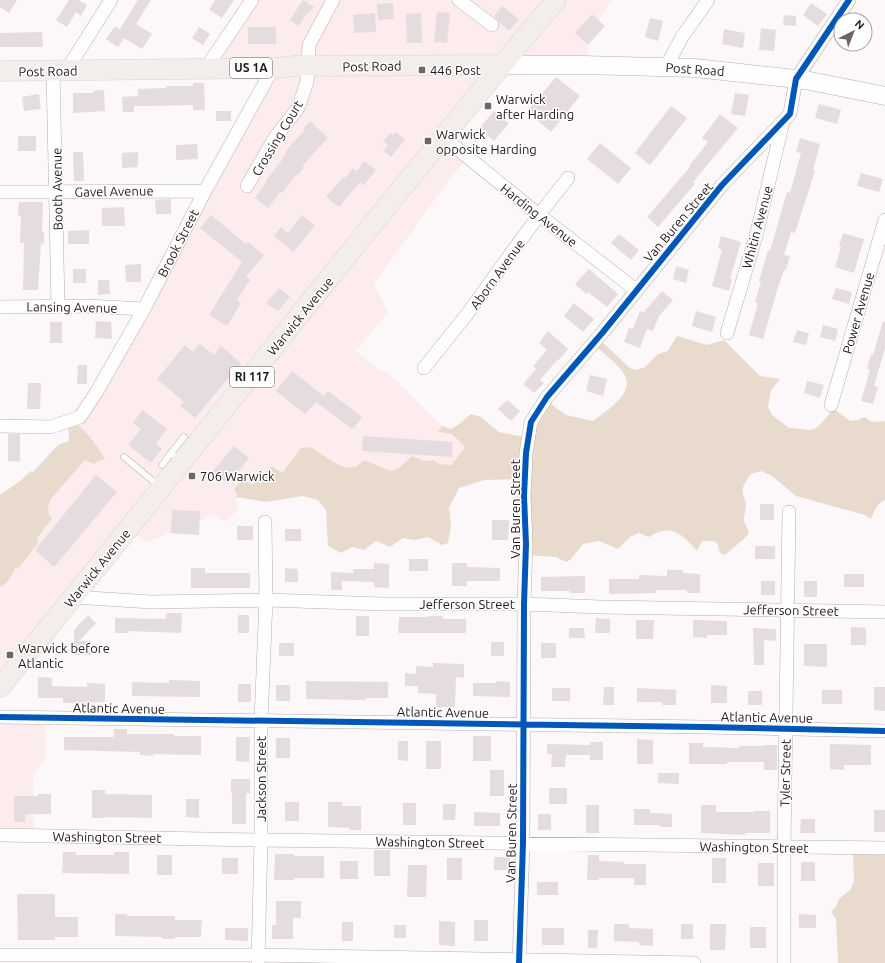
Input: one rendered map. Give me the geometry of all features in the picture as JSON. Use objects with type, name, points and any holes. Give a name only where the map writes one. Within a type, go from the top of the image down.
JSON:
[{"type":"main road","name":"Warwick Avenue","points":[[0,687],[162,488],[177,458],[556,0]]},
{"type":"main road","name":"Post Road","points":[[0,72],[273,68],[307,65],[583,65],[695,68],[796,79],[884,93]]},
{"type":"street","points":[[60,71],[111,0]]},
{"type":"street","points":[[206,68],[252,0]]},
{"type":"street","name":"Crossing Court","points":[[247,186],[274,139],[298,108],[307,82],[309,45],[333,0]]},
{"type":"street","points":[[459,0],[492,25]]},
{"type":"street","points":[[666,67],[682,37],[708,0]]},
{"type":"street","points":[[796,79],[850,0]]},
{"type":"street","name":"Brook Street","points":[[0,426],[51,427],[80,417],[96,393],[144,309],[205,191],[273,68]]},
{"type":"street","name":"Booth Avenue","points":[[58,306],[56,192],[60,71]]},
{"type":"street","name":"Van Buren Street","points":[[519,962],[523,844],[524,604],[526,544],[524,496],[526,453],[531,422],[547,397],[722,185],[790,114],[796,79]]},
{"type":"street","name":"Whitin Avenue","points":[[727,333],[756,236],[784,120]]},
{"type":"street","name":"Harding Avenue","points":[[443,137],[539,215],[636,290]]},
{"type":"street","name":"Aborn Avenue","points":[[424,368],[468,314],[539,215],[568,178]]},
{"type":"street","name":"Gavel Avenue","points":[[0,192],[205,191]]},
{"type":"street","name":"Power Avenue","points":[[832,405],[885,220]]},
{"type":"street","name":"Lansing Avenue","points":[[0,307],[88,306],[144,309]]},
{"type":"street","name":"Tyler Street","points":[[784,963],[784,848],[789,512]]},
{"type":"street","name":"Jackson Street","points":[[258,959],[261,840],[261,720],[266,600],[265,522]]},
{"type":"street","name":"Jefferson Street","points":[[73,597],[152,602],[266,600],[383,604],[524,604],[602,607],[885,612]]},
{"type":"street","name":"Atlantic Avenue","points":[[0,717],[786,728],[885,731]]},
{"type":"street","name":"Washington Street","points":[[0,835],[784,848],[885,848]]},
{"type":"street","points":[[0,955],[694,963]]},
{"type":"street","points":[[0,958],[0,963]]},
{"type":"lane","points":[[162,465],[177,458],[184,437]]},
{"type":"lane","points":[[124,457],[162,488]]},
{"type":"shaded area","points":[[253,0],[613,0],[587,36],[588,64],[503,64],[445,137],[468,157],[448,181],[374,284],[388,312],[355,350],[380,371],[385,371],[442,426],[438,433],[452,434],[465,447],[451,465],[440,464],[433,460],[424,461],[412,456],[399,469],[391,471],[364,460],[354,467],[348,467],[331,461],[311,447],[301,448],[283,472],[272,466],[253,484],[242,479],[235,501],[239,508],[226,522],[213,514],[147,543],[129,530],[0,688],[0,556],[17,569],[37,538],[52,519],[49,515],[48,506],[51,499],[85,460],[74,422],[273,68],[212,68]]},
{"type":"shaded area","points":[[677,336],[707,345],[724,340],[760,376],[780,379],[771,390],[768,407],[772,415],[789,428],[812,430],[819,426],[833,408],[850,421],[858,420],[864,417],[872,422],[885,421],[885,500],[878,505],[871,519],[865,515],[796,496],[772,476],[761,471],[751,474],[745,482],[743,488],[746,504],[744,522],[749,531],[747,536],[725,555],[719,552],[718,545],[715,541],[702,541],[697,551],[681,535],[670,530],[664,530],[649,537],[639,533],[630,537],[618,549],[599,541],[583,544],[570,560],[566,562],[556,557],[529,555],[524,479],[484,480],[459,488],[449,508],[451,526],[448,543],[442,545],[428,537],[415,540],[403,538],[390,547],[376,541],[364,550],[352,547],[341,553],[328,546],[326,510],[318,500],[303,496],[266,502],[236,497],[237,494],[234,489],[242,479],[253,484],[272,466],[283,472],[301,448],[311,447],[337,464],[343,466],[354,467],[364,460],[391,471],[399,468],[412,456],[424,461],[433,460],[440,464],[451,465],[465,447],[452,434],[438,432],[442,426],[451,429],[471,414],[481,417],[499,432],[528,438],[547,401],[566,415],[593,421],[613,406],[624,393],[627,386],[626,378],[622,371],[612,360],[594,345],[599,339],[630,368],[637,370],[645,367],[658,354],[668,351]]},
{"type":"shaded area","points":[[68,421],[79,426],[84,431],[94,442],[105,459],[94,464],[85,460],[51,499],[48,509],[52,519],[37,538],[38,543],[18,569],[15,567],[11,576],[3,586],[0,587],[0,495],[31,471],[33,472],[58,445],[69,441]]},
{"type":"shaded area","points":[[0,717],[46,717],[45,760],[33,774],[34,834],[0,834]]},
{"type":"shaded area","points":[[885,848],[885,963],[838,963],[836,919],[831,912],[837,905],[839,899],[850,890],[854,881],[853,850]]},
{"type":"building","points":[[0,0],[17,0],[9,13],[0,7]]},
{"type":"building","points":[[69,0],[79,0],[87,5],[81,16],[76,12],[67,27],[56,20]]},
{"type":"building","points":[[138,0],[151,0],[136,24],[152,34],[142,49],[124,38],[118,47],[106,39],[115,26],[120,29]]},
{"type":"building","points":[[215,0],[234,0],[222,18],[209,10]]},
{"type":"building","points":[[303,0],[314,7],[308,14],[307,13],[299,26],[290,20]]},
{"type":"building","points":[[393,3],[394,19],[378,20],[377,4]]},
{"type":"building","points":[[811,3],[827,14],[818,26],[803,15]]},
{"type":"building","points":[[502,6],[519,19],[509,31],[494,16]]},
{"type":"building","points":[[437,12],[450,13],[447,43],[434,42]]},
{"type":"building","points":[[375,13],[376,32],[354,33],[353,15]]},
{"type":"building","points":[[421,13],[422,43],[407,43],[406,14]]},
{"type":"building","points":[[592,14],[605,26],[588,45],[575,33]]},
{"type":"building","points":[[784,15],[796,16],[796,26],[783,25]]},
{"type":"building","points":[[650,18],[663,21],[658,41],[645,37]]},
{"type":"building","points":[[199,27],[210,34],[203,45],[192,38]]},
{"type":"building","points":[[248,27],[276,27],[276,44],[248,44]]},
{"type":"building","points":[[761,28],[776,30],[774,51],[759,50]]},
{"type":"building","points":[[724,29],[745,33],[743,48],[722,44]]},
{"type":"building","points":[[42,32],[43,47],[0,47],[0,33]]},
{"type":"building","points":[[556,77],[580,96],[551,132],[527,112]]},
{"type":"building","points":[[193,83],[204,83],[205,110],[193,110],[193,105],[134,106],[134,112],[123,112],[122,97],[138,96],[138,89],[166,88],[166,86],[193,86]]},
{"type":"building","points":[[104,90],[105,111],[73,113],[73,93],[94,93],[93,91]]},
{"type":"building","points":[[735,93],[749,95],[745,116],[731,114]]},
{"type":"building","points":[[39,94],[41,109],[24,111],[22,97]]},
{"type":"building","points":[[819,104],[841,110],[837,124],[815,118]]},
{"type":"building","points":[[671,106],[687,118],[650,165],[635,153]]},
{"type":"building","points":[[216,111],[231,111],[231,121],[216,121]]},
{"type":"building","points":[[494,111],[509,123],[494,141],[479,129]]},
{"type":"building","points":[[720,114],[738,128],[693,182],[695,184],[658,227],[647,217],[690,167],[689,166],[708,142],[702,138]]},
{"type":"building","points":[[310,121],[328,138],[302,166],[304,167],[298,175],[297,174],[282,193],[280,192],[268,208],[255,198],[267,181],[266,180],[280,163],[289,147],[305,130],[303,129]]},
{"type":"building","points":[[396,132],[405,140],[391,157],[383,151],[388,145],[383,141],[391,133],[393,135]]},
{"type":"building","points":[[18,136],[36,136],[36,151],[18,151]]},
{"type":"building","points":[[800,138],[820,144],[813,170],[815,171],[795,233],[791,232],[784,255],[790,256],[786,270],[784,270],[778,287],[763,339],[749,335],[758,303],[755,302],[761,281],[759,281],[768,250],[770,251],[787,192],[790,193],[801,153],[796,152]]},
{"type":"building","points":[[600,143],[631,168],[618,184],[587,159]]},
{"type":"building","points":[[197,144],[198,159],[176,160],[176,145]]},
{"type":"building","points":[[73,152],[83,152],[84,181],[74,181]]},
{"type":"building","points":[[138,152],[138,167],[122,168],[122,153]]},
{"type":"building","points":[[364,161],[376,170],[364,185],[360,182],[339,207],[326,197],[343,177],[345,178],[353,168],[357,171]]},
{"type":"building","points":[[861,173],[883,179],[879,192],[857,186]]},
{"type":"building","points":[[171,199],[171,214],[156,214],[155,200]]},
{"type":"building","points":[[19,202],[43,202],[42,232],[44,232],[44,244],[41,243],[38,290],[23,290],[24,243],[20,243],[21,216],[18,216]]},
{"type":"building","points":[[124,207],[125,226],[102,226],[102,208]]},
{"type":"building","points":[[211,215],[246,244],[248,242],[264,255],[246,277],[250,280],[237,300],[241,303],[227,326],[209,315],[242,262],[200,228]]},
{"type":"building","points":[[302,215],[315,226],[293,252],[274,236],[281,227],[288,233]]},
{"type":"building","points":[[89,230],[89,244],[68,244],[68,231]]},
{"type":"building","points":[[843,233],[864,239],[854,273],[835,267],[841,247],[839,246]]},
{"type":"building","points":[[619,234],[639,250],[631,260],[611,243]]},
{"type":"building","points":[[721,236],[741,242],[730,279],[732,279],[729,291],[712,286],[722,250],[718,248]]},
{"type":"building","points":[[141,264],[141,282],[126,282],[125,265]]},
{"type":"building","points":[[676,266],[689,270],[686,283],[673,279]]},
{"type":"building","points":[[73,269],[86,269],[86,283],[73,283]]},
{"type":"building","points":[[589,269],[618,294],[607,307],[588,292],[586,294],[575,284]]},
{"type":"building","points":[[98,280],[109,280],[110,294],[98,295]]},
{"type":"building","points":[[279,288],[290,297],[278,311],[266,303]]},
{"type":"building","points":[[836,288],[852,292],[849,304],[832,299]]},
{"type":"building","points":[[662,291],[673,300],[659,316],[653,331],[647,329],[640,348],[624,342],[629,328],[633,329],[640,311],[644,312]]},
{"type":"building","points":[[574,303],[594,319],[583,332],[564,316]]},
{"type":"building","points":[[696,311],[716,317],[712,332],[692,326]]},
{"type":"building","points":[[96,321],[111,322],[112,339],[95,338]]},
{"type":"building","points":[[883,321],[885,322],[885,348],[874,386],[878,387],[873,404],[861,401],[870,370],[867,369],[871,354],[873,355]]},
{"type":"building","points":[[50,322],[62,322],[62,343],[50,343]]},
{"type":"building","points":[[823,325],[838,329],[835,341],[820,337]]},
{"type":"building","points":[[797,330],[809,333],[806,345],[793,342]]},
{"type":"building","points":[[548,331],[568,349],[540,380],[544,383],[534,393],[523,384],[536,369],[533,366],[547,350],[539,343]]},
{"type":"building","points":[[200,344],[214,355],[221,346],[241,363],[195,418],[180,406],[184,402],[157,379],[185,345],[193,352]]},
{"type":"building","points":[[78,365],[87,365],[87,384],[77,384]]},
{"type":"building","points":[[292,371],[324,396],[328,391],[362,417],[354,428],[351,428],[316,402],[305,414],[276,391]]},
{"type":"building","points":[[590,375],[607,379],[603,396],[586,391]]},
{"type":"building","points":[[807,381],[824,385],[820,398],[804,393]]},
{"type":"building","points":[[28,383],[41,383],[40,409],[27,409]]},
{"type":"building","points":[[507,400],[520,411],[511,421],[498,409]]},
{"type":"building","points":[[142,410],[167,429],[156,443],[162,449],[151,463],[128,445],[141,429],[133,423]]},
{"type":"building","points":[[8,434],[20,434],[20,462],[8,461]]},
{"type":"building","points":[[363,436],[453,442],[452,457],[362,451]]},
{"type":"building","points":[[234,446],[249,458],[228,484],[213,471]]},
{"type":"building","points":[[96,475],[117,492],[54,567],[35,550]]},
{"type":"building","points":[[760,504],[774,504],[774,520],[760,520]]},
{"type":"building","points":[[172,510],[200,511],[199,535],[171,533]]},
{"type":"building","points":[[492,520],[509,520],[508,540],[492,540]]},
{"type":"building","points":[[237,526],[253,526],[253,540],[237,540]]},
{"type":"building","points":[[285,529],[301,529],[301,541],[285,541]]},
{"type":"building","points":[[755,546],[775,546],[775,559],[755,559]]},
{"type":"building","points":[[409,559],[428,559],[428,571],[409,571]]},
{"type":"building","points":[[374,563],[389,564],[389,588],[374,587],[374,582],[342,581],[342,590],[331,590],[331,572],[353,573],[353,569],[374,569]]},
{"type":"building","points":[[452,563],[467,563],[467,567],[500,568],[500,581],[467,581],[467,586],[452,586]]},
{"type":"building","points":[[191,568],[205,568],[205,573],[250,573],[250,588],[191,588]]},
{"type":"building","points":[[285,568],[298,569],[298,582],[285,582]]},
{"type":"building","points":[[667,570],[683,570],[683,573],[700,574],[700,593],[687,593],[687,590],[656,590],[656,593],[609,594],[609,579],[639,579],[639,575],[667,576]]},
{"type":"building","points":[[844,574],[864,574],[864,587],[844,587]]},
{"type":"building","points":[[585,576],[585,593],[570,593],[570,591],[541,591],[541,577]]},
{"type":"building","points":[[761,581],[775,581],[775,595],[761,595]]},
{"type":"building","points":[[804,581],[817,581],[817,597],[804,597]]},
{"type":"building","points":[[166,613],[182,613],[181,633],[129,631],[129,633],[115,633],[115,618],[166,619]]},
{"type":"building","points":[[88,615],[96,623],[79,641],[91,641],[91,655],[74,655],[74,630]]},
{"type":"building","points":[[238,615],[249,615],[249,633],[238,633]]},
{"type":"building","points":[[356,616],[369,616],[369,636],[356,636]]},
{"type":"building","points":[[443,616],[443,619],[466,619],[466,633],[398,633],[399,617]]},
{"type":"building","points":[[596,618],[610,619],[610,633],[595,633]]},
{"type":"building","points":[[636,620],[654,620],[653,639],[636,639]]},
{"type":"building","points":[[693,620],[727,621],[727,635],[707,635],[707,638],[693,637]]},
{"type":"building","points":[[851,627],[866,628],[866,645],[851,645]]},
{"type":"building","points":[[569,628],[584,628],[585,638],[569,638]]},
{"type":"building","points":[[753,628],[776,629],[776,641],[764,640],[764,665],[754,665]]},
{"type":"building","points":[[491,642],[504,642],[504,656],[491,656]]},
{"type":"building","points":[[279,643],[294,643],[294,656],[279,656]]},
{"type":"building","points":[[541,643],[556,643],[556,658],[541,658]]},
{"type":"building","points":[[804,644],[827,644],[827,667],[804,666]]},
{"type":"building","points":[[433,663],[464,664],[464,678],[456,677],[455,707],[436,707],[436,694],[418,693],[418,686],[405,686],[405,673],[416,674],[416,666],[433,667]]},
{"type":"building","points":[[38,677],[52,678],[52,686],[87,687],[87,683],[105,684],[105,702],[63,703],[63,698],[38,698]]},
{"type":"building","points":[[169,680],[200,681],[200,697],[132,696],[132,682],[169,683]]},
{"type":"building","points":[[306,681],[388,682],[388,698],[366,698],[366,700],[306,699]]},
{"type":"building","points":[[496,681],[510,682],[510,697],[473,696],[473,683],[496,683]]},
{"type":"building","points":[[238,684],[251,684],[251,702],[238,702]]},
{"type":"building","points":[[276,685],[290,685],[290,701],[276,701]]},
{"type":"building","points":[[711,685],[727,686],[727,703],[711,703]]},
{"type":"building","points":[[604,687],[614,687],[614,705],[603,705]]},
{"type":"building","points":[[874,687],[885,687],[885,711],[874,710]]},
{"type":"building","points":[[552,688],[570,688],[570,701],[552,701]]},
{"type":"building","points":[[637,688],[676,690],[676,705],[662,705],[662,702],[637,702]]},
{"type":"building","points":[[822,690],[842,690],[842,704],[822,704]]},
{"type":"building","points":[[748,691],[762,691],[762,705],[748,705]]},
{"type":"building","points":[[114,729],[127,729],[127,734],[174,734],[174,736],[201,736],[201,755],[153,754],[153,756],[140,755],[140,752],[64,750],[64,737],[114,737]]},
{"type":"building","points":[[473,736],[491,736],[491,761],[473,761]]},
{"type":"building","points":[[236,737],[250,737],[249,762],[236,761]]},
{"type":"building","points":[[276,738],[290,738],[290,758],[276,758]]},
{"type":"building","points":[[637,739],[653,740],[653,764],[637,764]]},
{"type":"building","points":[[398,741],[408,741],[408,761],[398,760]]},
{"type":"building","points":[[426,741],[441,741],[441,769],[426,769]]},
{"type":"building","points":[[590,742],[603,742],[603,760],[590,760],[590,755],[566,755],[565,767],[551,767],[552,754],[547,754],[547,744],[590,745]]},
{"type":"building","points":[[689,743],[703,743],[703,747],[739,748],[739,746],[777,745],[777,770],[764,770],[764,762],[689,764]]},
{"type":"building","points":[[830,744],[871,745],[871,765],[844,765],[844,770],[830,769]]},
{"type":"building","points":[[490,770],[504,770],[504,796],[490,796]]},
{"type":"building","points":[[658,773],[679,773],[679,784],[658,783]]},
{"type":"building","points":[[231,779],[250,779],[250,793],[246,793],[246,824],[232,824]]},
{"type":"building","points":[[549,788],[567,788],[567,804],[549,804]]},
{"type":"building","points":[[92,790],[105,790],[105,794],[152,795],[152,818],[92,818]]},
{"type":"building","points":[[38,794],[51,794],[51,814],[25,814],[25,822],[14,822],[14,796],[38,796]]},
{"type":"building","points":[[186,799],[199,799],[199,818],[186,817]]},
{"type":"building","points":[[285,802],[299,802],[299,821],[285,821]]},
{"type":"building","points":[[328,802],[342,802],[342,806],[361,806],[361,830],[328,827]]},
{"type":"building","points":[[403,803],[416,803],[416,825],[403,825]]},
{"type":"building","points":[[443,804],[456,804],[455,820],[443,820]]},
{"type":"building","points":[[586,805],[599,805],[599,833],[586,833]]},
{"type":"building","points":[[701,805],[716,805],[716,812],[770,811],[770,833],[745,833],[745,835],[701,833]]},
{"type":"building","points":[[634,809],[650,809],[650,813],[672,814],[672,827],[660,827],[660,825],[634,825]]},
{"type":"building","points":[[874,810],[885,810],[885,832],[874,832]]},
{"type":"building","points":[[474,812],[500,813],[500,826],[474,826]]},
{"type":"building","points":[[538,814],[551,814],[551,830],[538,830]]},
{"type":"building","points":[[801,819],[815,819],[815,833],[800,833]]},
{"type":"building","points":[[374,850],[390,850],[390,876],[374,876]]},
{"type":"building","points":[[63,852],[76,852],[76,855],[114,855],[114,852],[129,852],[129,874],[62,873]]},
{"type":"building","points":[[275,854],[294,854],[294,856],[324,856],[324,878],[274,880]]},
{"type":"building","points":[[157,855],[172,855],[172,875],[157,875]]},
{"type":"building","points":[[588,855],[599,855],[599,861],[624,862],[624,864],[646,864],[646,885],[634,885],[634,878],[599,878],[599,880],[587,880]]},
{"type":"building","points":[[494,857],[510,857],[510,870],[494,870]]},
{"type":"building","points":[[222,858],[238,858],[238,874],[222,874]]},
{"type":"building","points":[[447,858],[462,858],[462,880],[447,880]]},
{"type":"building","points":[[712,858],[726,858],[726,883],[712,883]]},
{"type":"building","points":[[340,861],[358,861],[358,879],[340,879]]},
{"type":"building","points":[[801,862],[815,862],[815,881],[801,881]]},
{"type":"building","points":[[758,863],[774,863],[774,886],[758,886]]},
{"type":"building","points":[[408,865],[427,865],[426,897],[407,897]]},
{"type":"building","points":[[537,882],[558,882],[558,895],[537,895]]},
{"type":"building","points":[[17,894],[55,894],[55,917],[78,917],[78,937],[55,937],[55,940],[18,940]]},
{"type":"building","points":[[276,901],[301,901],[301,918],[293,918],[293,939],[272,939],[272,925],[276,925]]},
{"type":"building","points":[[115,914],[127,914],[127,916],[175,916],[175,920],[202,920],[201,937],[175,937],[175,939],[162,939],[162,937],[115,936]]},
{"type":"building","points":[[799,914],[816,915],[816,928],[799,928]]},
{"type":"building","points":[[474,920],[488,920],[488,941],[474,941]]},
{"type":"building","points":[[439,921],[455,922],[455,946],[439,945]]},
{"type":"building","points":[[342,922],[353,922],[353,941],[342,941]]},
{"type":"building","points":[[614,924],[629,924],[629,928],[653,929],[653,946],[639,945],[639,942],[614,941]]},
{"type":"building","points":[[681,924],[693,924],[693,939],[681,939]]},
{"type":"building","points":[[710,924],[726,924],[725,950],[710,950]]},
{"type":"building","points":[[394,925],[406,925],[406,938],[394,938]]},
{"type":"building","points":[[750,927],[766,927],[766,948],[750,948]]},
{"type":"building","points":[[225,928],[248,928],[248,941],[225,940]]},
{"type":"building","points":[[542,928],[564,928],[564,945],[542,945]]},
{"type":"building","points":[[588,930],[598,930],[597,948],[588,948]]},
{"type":"cycle path","points":[[519,963],[523,843],[524,604],[526,544],[524,496],[526,453],[531,422],[547,397],[603,332],[722,185],[790,114],[796,79],[849,0]]},
{"type":"cycle path","points":[[0,717],[885,731]]},
{"type":"place","name":"446 Post","points":[[422,70]]},
{"type":"place","name":"Warwick after Harding","points":[[488,106]]},
{"type":"place","name":"Warwick opposite Harding","points":[[428,141]]},
{"type":"place","name":"706 Warwick","points":[[192,476]]},
{"type":"place","name":"Warwick before Atlantic","points":[[10,655]]}]
